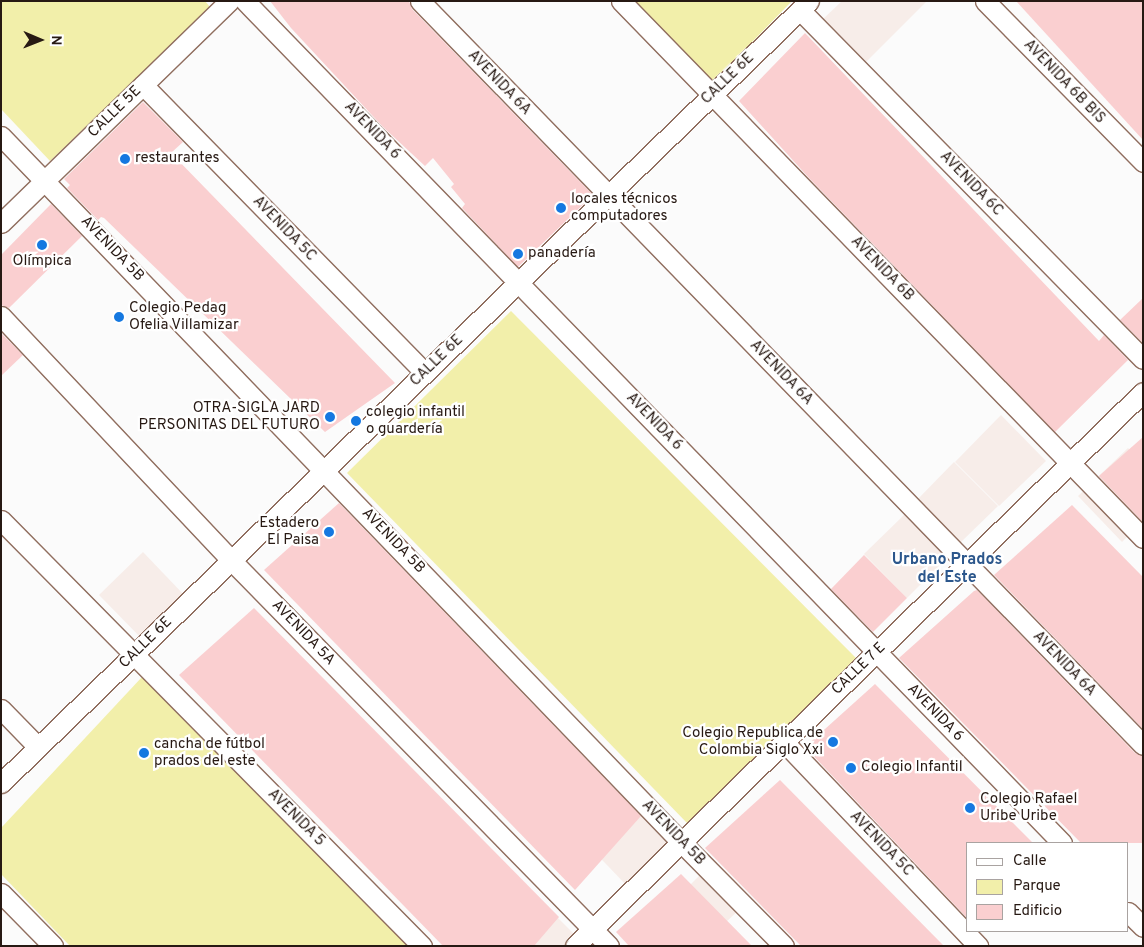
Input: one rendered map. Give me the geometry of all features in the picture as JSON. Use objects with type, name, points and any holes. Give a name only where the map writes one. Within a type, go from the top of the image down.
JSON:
[{"type":"street","name":"CALLE 5E","points":[[1,223],[229,1]]},
{"type":"street","name":"AVENIDA 6","points":[[245,1],[1061,842]]},
{"type":"street","name":"AVENIDA 6A","points":[[420,1],[1143,745]]},
{"type":"street","name":"AVENIDA 6B","points":[[621,1],[1143,538]]},
{"type":"street","name":"AVENIDA 6B BIS","points":[[985,1],[1143,162]]},
{"type":"street","name":"CALLE 6E","points":[[1,783],[805,5]]},
{"type":"street","name":"AVENIDA 6C","points":[[805,5],[1143,359]]},
{"type":"street","name":"AVENIDA 5C","points":[[143,85],[425,373]]},
{"type":"street","name":"AVENIDA 5B","points":[[1,136],[325,470],[681,842],[784,946]]},
{"type":"street","name":"AVENIDA 5A","points":[[1,316],[231,560],[609,946]]},
{"type":"street","name":"CALLE 7 E","points":[[575,946],[1143,392]]},
{"type":"street","name":"AVENIDA 5","points":[[1,520],[422,946]]},
{"type":"street","points":[[1,709],[38,747]]},
{"type":"street","name":"AVENIDA 5C","points":[[784,742],[978,946]]},
{"type":"street","points":[[1,893],[53,946]]},
{"type":"street","points":[[1129,913],[1143,927]]},
{"type":"shaded area","points":[[842,1],[927,1],[864,64],[822,20]]},
{"type":"shaded area","points":[[1001,415],[1046,461],[999,506],[955,462]]},
{"type":"shaded area","points":[[1128,448],[1143,463],[1143,521],[1122,542],[1078,496]]},
{"type":"shaded area","points":[[954,462],[998,506],[958,545],[915,502]]},
{"type":"shaded area","points":[[906,513],[949,556],[907,598],[864,554]]},
{"type":"shaded area","points":[[143,552],[186,597],[143,640],[99,595]]},
{"type":"shaded area","points":[[624,795],[673,847],[630,889],[581,838]]},
{"type":"shaded area","points":[[703,872],[739,910],[700,946],[629,946]]},
{"type":"shaded area","points":[[529,889],[579,939],[572,946],[503,946]]},
{"type":"green space","points":[[1,1],[205,1],[210,7],[50,161],[1,109]]},
{"type":"green space","points":[[625,1],[792,1],[707,88]]},
{"type":"green space","points":[[511,311],[858,660],[687,823],[347,473]]},
{"type":"green space","name":"cancha de fútbol prados del este","points":[[142,677],[408,946],[70,946],[1,874],[1,828]]},
{"type":"building","points":[[270,1],[409,1],[412,9],[593,195],[518,267],[462,208],[465,204],[451,187],[454,184],[433,158],[425,166],[383,127],[291,28]]},
{"type":"building","points":[[1016,1],[1143,1],[1143,140]]},
{"type":"building","points":[[805,33],[1099,341],[1104,335],[1128,360],[1055,432],[809,178],[739,101]]},
{"type":"building","points":[[143,102],[183,142],[171,153],[395,383],[325,432],[104,218],[101,217],[98,220],[67,188],[70,185],[64,179]]},
{"type":"building","name":"Olímpica","points":[[51,204],[82,236],[9,308],[1,305],[1,255]]},
{"type":"building","points":[[1143,298],[1143,343],[1120,320]]},
{"type":"building","points":[[1,333],[23,355],[1,376]]},
{"type":"building","points":[[1143,437],[1143,522],[1099,476]]},
{"type":"building","points":[[339,503],[641,816],[575,890],[264,570]]},
{"type":"building","points":[[1072,505],[1143,577],[1143,729],[994,575]]},
{"type":"building","points":[[864,555],[907,598],[873,632],[831,589]]},
{"type":"building","points":[[977,590],[1135,753],[1143,756],[1143,843],[1080,842],[899,658]]},
{"type":"building","points":[[254,608],[559,917],[534,946],[443,946],[179,675]]},
{"type":"building","points":[[875,684],[1032,842],[966,842],[966,917],[805,747]]},
{"type":"building","points":[[780,780],[944,946],[801,946],[705,848]]},
{"type":"building","points":[[681,874],[752,946],[629,946],[616,932]]},
{"type":"place","name":"restaurantes","points":[[125,159]]},
{"type":"place","name":"locales técnicos computadores","points":[[561,208]]},
{"type":"place","name":"Olímpica","points":[[42,245]]},
{"type":"place","name":"panadería","points":[[518,254]]},
{"type":"place","name":"Colegio Pedag Ofelia Villamizar","points":[[119,317]]},
{"type":"place","name":"OTRA-SIGLA JARD PERSONITAS DEL FUTURO","points":[[330,417]]},
{"type":"place","name":"colegio infantil o guardería","points":[[356,421]]},
{"type":"place","name":"Estadero El Paisa","points":[[329,532]]},
{"type":"place","name":"Colegio Republica de Colombia Siglo Xxi","points":[[833,742]]},
{"type":"place","name":"cancha de fútbol prados del este","points":[[144,753]]},
{"type":"place","name":"Colegio Infantil","points":[[851,768]]},
{"type":"place","name":"Colegio Rafael Uribe Uribe","points":[[970,808]]},
{"type":"district","name":"Urbano Prados del Este","points":[[947,569]]}]
